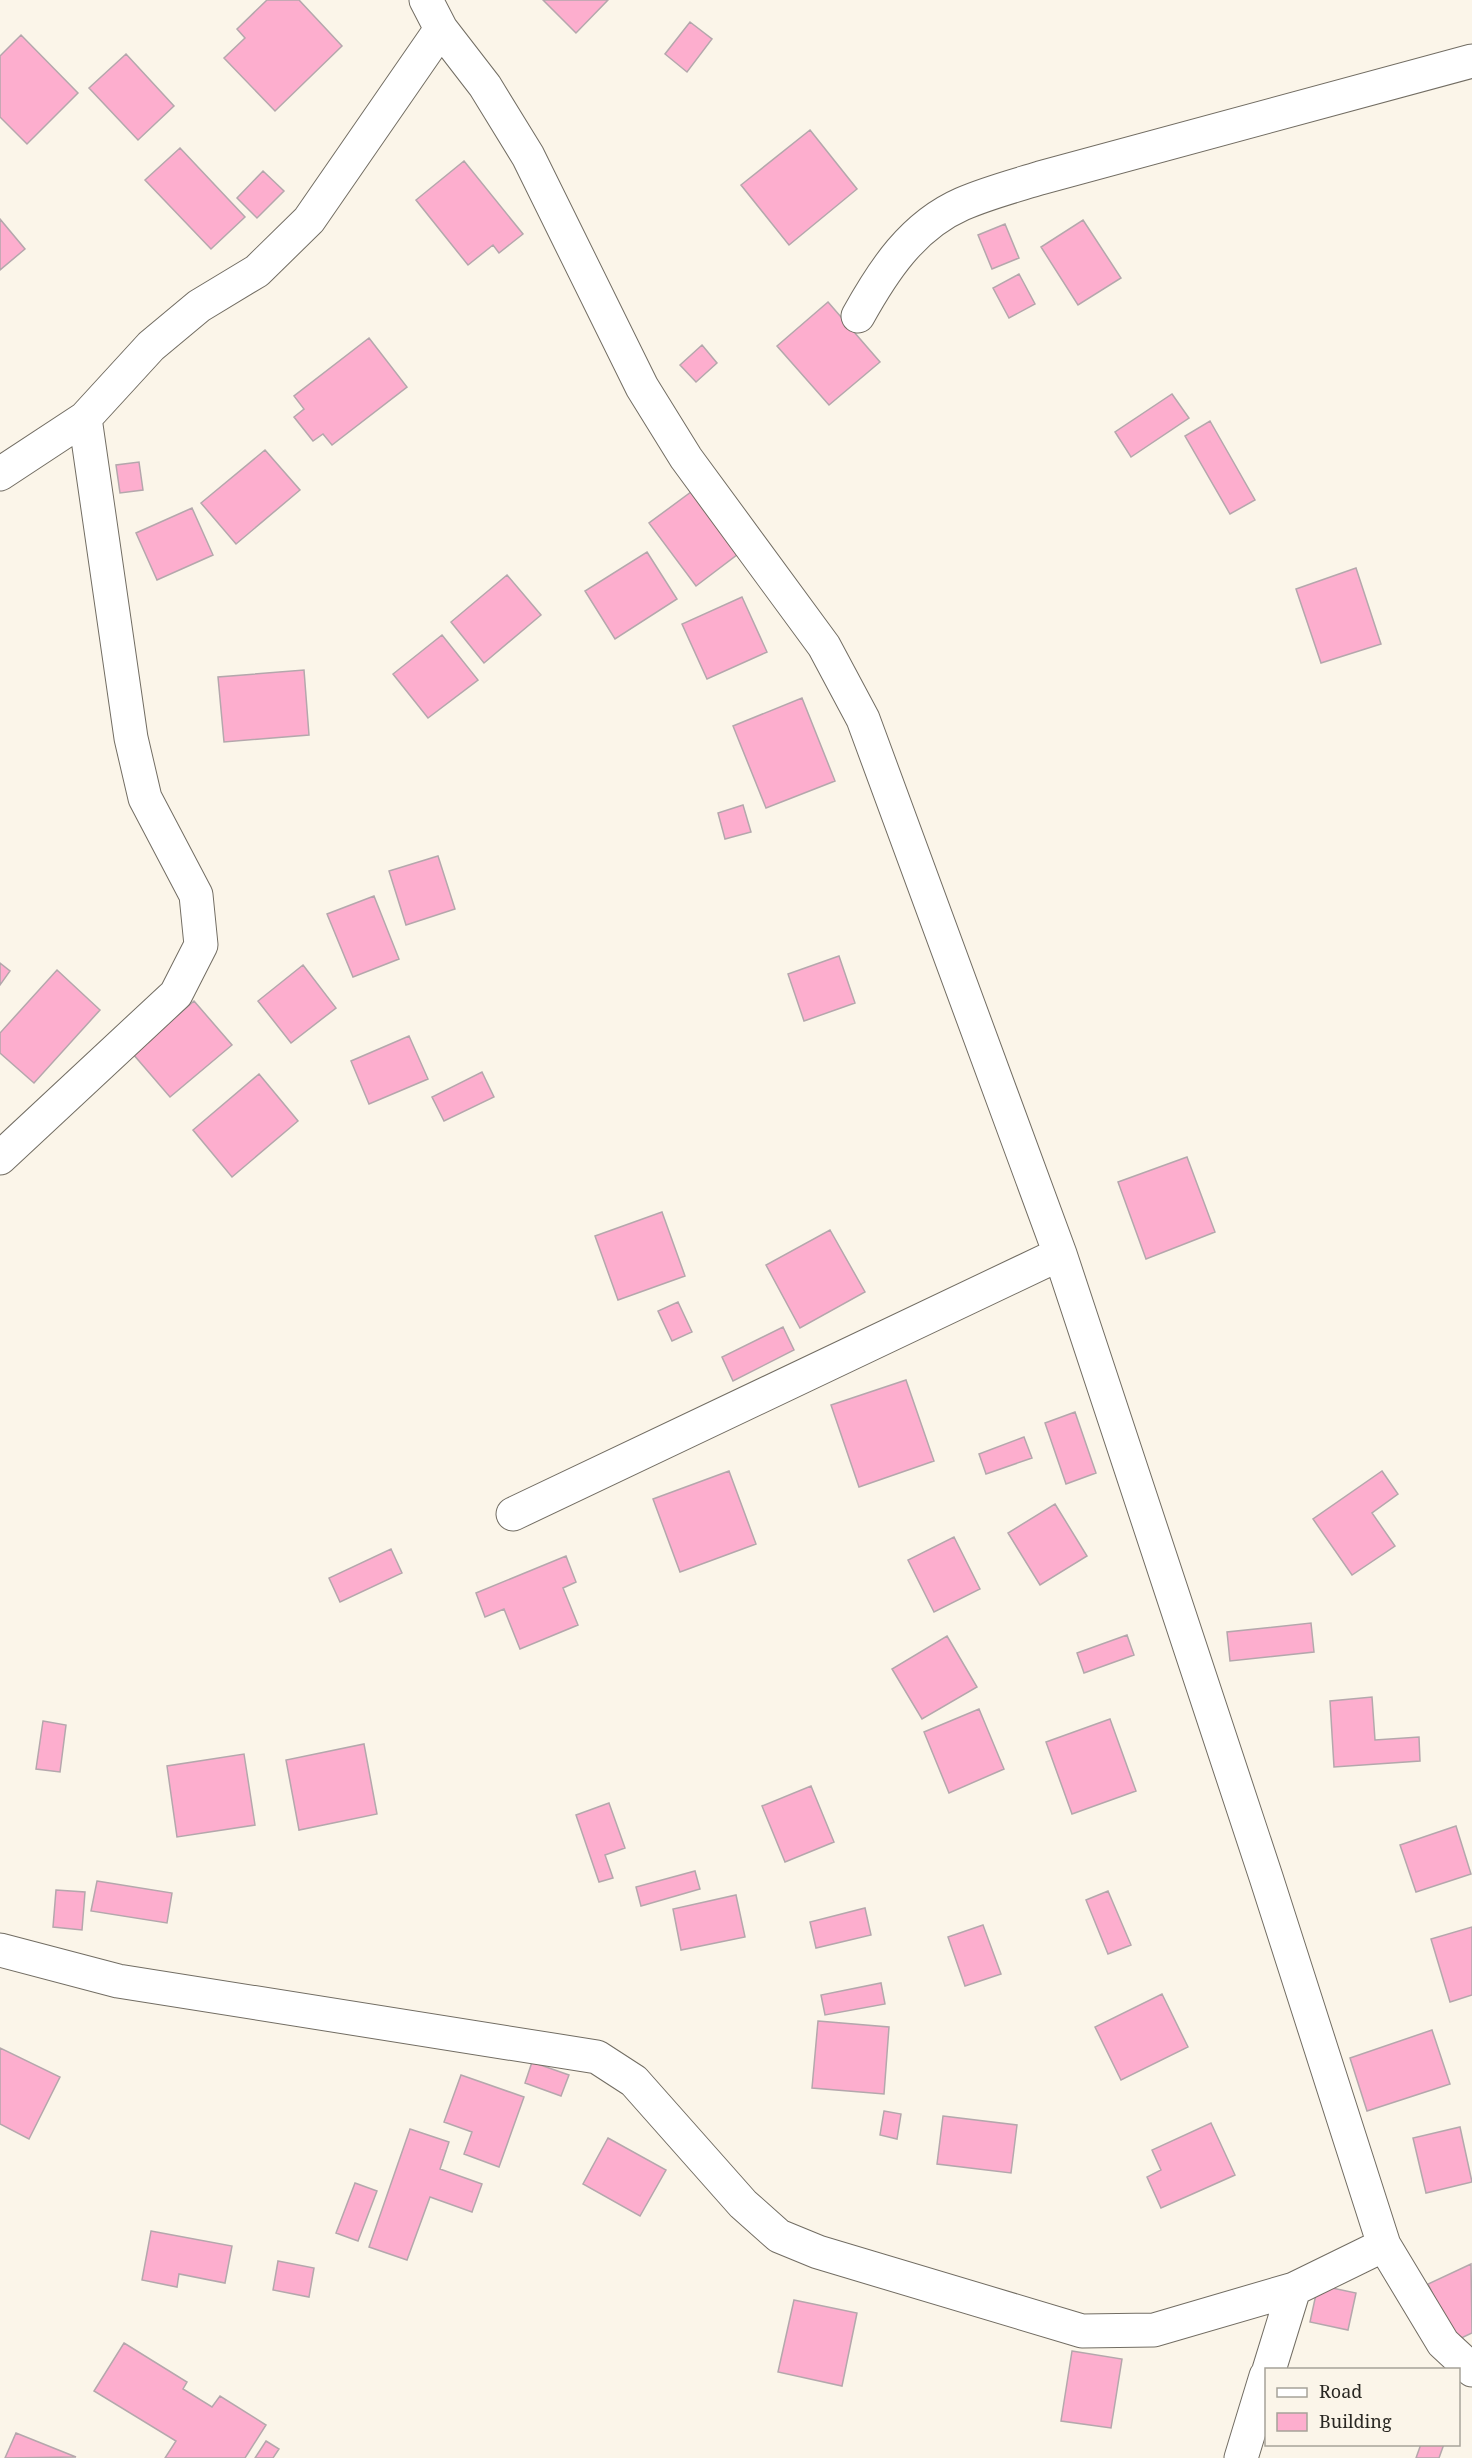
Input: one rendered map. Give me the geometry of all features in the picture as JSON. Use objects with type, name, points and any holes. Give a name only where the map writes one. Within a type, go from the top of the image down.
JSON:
[{"type":"street","points":[[426,0],[441,29],[485,86],[528,156],[642,387],[686,458],[824,646],[863,719],[1060,1254],[1384,2245],[1443,2343],[1472,2370]]},
{"type":"street","points":[[0,474],[85,418],[151,346],[199,306],[257,271],[309,220],[441,29]]},
{"type":"street","points":[[858,316],[880,277],[902,249],[927,225],[960,205],[995,191],[1040,178],[1472,62]]},
{"type":"street","points":[[0,1158],[176,994],[201,945],[196,895],[145,798],[131,738],[85,418]]},
{"type":"street","points":[[513,1514],[1060,1254]]},
{"type":"street","points":[[0,1950],[118,1981],[597,2057],[634,2081],[743,2204],[779,2236],[818,2252],[1082,2331],[1154,2330],[1294,2289],[1384,2245]]},
{"type":"street","points":[[1270,2368],[1294,2289]]},
{"type":"street","points":[[1241,2458],[1265,2379]]},
{"type":"building","points":[[267,0],[299,0],[342,46],[275,111],[224,58],[245,38],[237,29]]},
{"type":"building","points":[[543,0],[608,0],[576,33]]},
{"type":"building","points":[[690,22],[712,39],[687,72],[665,54]]},
{"type":"building","points":[[21,35],[78,93],[27,144],[0,117],[0,56]]},
{"type":"building","points":[[126,54],[174,106],[138,140],[89,88]]},
{"type":"building","points":[[810,130],[857,189],[789,245],[741,185]]},
{"type":"building","points":[[180,148],[245,217],[211,249],[145,180]]},
{"type":"building","points":[[464,161],[523,234],[499,253],[493,245],[468,265],[416,200]]},
{"type":"building","points":[[263,171],[284,191],[257,218],[237,198]]},
{"type":"building","points":[[0,219],[25,249],[0,270]]},
{"type":"building","points":[[1083,220],[1121,278],[1078,305],[1041,247]]},
{"type":"building","points":[[1005,224],[1019,258],[992,269],[978,235]]},
{"type":"building","points":[[1019,274],[1035,304],[1009,318],[993,288]]},
{"type":"building","points":[[828,302],[880,362],[829,405],[777,346]]},
{"type":"building","points":[[369,338],[407,387],[332,445],[323,434],[313,441],[294,417],[304,409],[294,396]]},
{"type":"building","points":[[702,345],[717,363],[696,382],[680,365]]},
{"type":"building","points":[[1172,394],[1189,418],[1131,457],[1115,432]]},
{"type":"building","points":[[1210,421],[1255,500],[1230,514],[1185,436]]},
{"type":"building","points":[[265,450],[300,490],[236,544],[201,503]]},
{"type":"building","points":[[139,462],[143,490],[120,493],[116,465]]},
{"type":"building","points":[[695,489],[742,551],[696,586],[649,523]]},
{"type":"building","points":[[192,508],[213,555],[157,580],[136,533]]},
{"type":"building","points":[[647,552],[677,599],[615,639],[585,591]]},
{"type":"building","points":[[1356,568],[1381,644],[1321,663],[1296,589]]},
{"type":"building","points":[[507,575],[541,615],[484,663],[451,622]]},
{"type":"building","points":[[742,597],[767,652],[707,679],[682,624]]},
{"type":"building","points":[[442,635],[478,680],[428,718],[393,674]]},
{"type":"building","points":[[304,670],[309,735],[224,742],[218,677]]},
{"type":"building","points":[[802,698],[835,781],[766,808],[733,726]]},
{"type":"building","points":[[743,805],[751,832],[725,839],[718,813]]},
{"type":"building","points":[[438,856],[455,909],[406,925],[389,871]]},
{"type":"building","points":[[374,896],[399,959],[353,977],[327,914]]},
{"type":"building","points":[[839,956],[855,1003],[804,1021],[788,974]]},
{"type":"building","points":[[0,963],[10,971],[0,985]]},
{"type":"building","points":[[303,965],[336,1008],[291,1043],[258,1001]]},
{"type":"building","points":[[57,970],[100,1010],[34,1083],[0,1053],[0,1033]]},
{"type":"building","points":[[194,1001],[232,1045],[170,1097],[133,1054]]},
{"type":"building","points":[[409,1036],[428,1079],[369,1104],[351,1061]]},
{"type":"building","points":[[482,1072],[494,1097],[444,1121],[432,1097]]},
{"type":"building","points":[[259,1074],[298,1121],[232,1177],[193,1130]]},
{"type":"building","points":[[1187,1157],[1215,1232],[1146,1259],[1118,1182]]},
{"type":"building","points":[[662,1212],[685,1276],[618,1300],[595,1236]]},
{"type":"building","points":[[830,1230],[865,1292],[800,1328],[766,1265]]},
{"type":"building","points":[[678,1302],[692,1332],[672,1341],[658,1311]]},
{"type":"building","points":[[783,1327],[794,1350],[733,1381],[722,1357]]},
{"type":"building","points":[[906,1380],[934,1461],[859,1487],[831,1405]]},
{"type":"building","points":[[1075,1412],[1096,1473],[1066,1484],[1045,1423]]},
{"type":"building","points":[[1024,1437],[1032,1458],[986,1474],[979,1454]]},
{"type":"building","points":[[729,1471],[756,1544],[680,1572],[653,1499]]},
{"type":"building","points":[[1382,1471],[1398,1494],[1372,1513],[1395,1546],[1352,1575],[1313,1519]]},
{"type":"building","points":[[1055,1504],[1087,1556],[1040,1585],[1008,1533]]},
{"type":"building","points":[[954,1537],[980,1589],[934,1612],[908,1560]]},
{"type":"building","points":[[391,1549],[402,1573],[340,1602],[329,1578]]},
{"type":"building","points":[[566,1556],[576,1582],[563,1588],[578,1625],[520,1649],[504,1609],[485,1617],[476,1593]]},
{"type":"building","points":[[1311,1623],[1314,1652],[1230,1661],[1227,1632]]},
{"type":"building","points":[[1127,1635],[1134,1655],[1084,1673],[1077,1653]]},
{"type":"building","points":[[947,1636],[977,1687],[922,1719],[892,1669]]},
{"type":"building","points":[[1372,1697],[1375,1740],[1419,1737],[1420,1761],[1334,1767],[1330,1701]]},
{"type":"building","points":[[979,1709],[1004,1769],[949,1793],[924,1732]]},
{"type":"building","points":[[1110,1719],[1136,1791],[1072,1814],[1046,1742]]},
{"type":"building","points":[[43,1721],[66,1725],[60,1772],[36,1769]]},
{"type":"building","points":[[364,1744],[377,1814],[299,1830],[286,1760]]},
{"type":"building","points":[[244,1754],[255,1825],[177,1837],[167,1766]]},
{"type":"building","points":[[811,1786],[834,1842],[785,1862],[762,1806]]},
{"type":"building","points":[[609,1803],[625,1848],[605,1855],[613,1878],[599,1882],[576,1815]]},
{"type":"building","points":[[1456,1826],[1471,1874],[1416,1892],[1400,1845]]},
{"type":"building","points":[[695,1871],[700,1889],[641,1906],[636,1887]]},
{"type":"building","points":[[97,1881],[172,1893],[167,1923],[91,1911]]},
{"type":"building","points":[[56,1890],[85,1892],[82,1930],[53,1927]]},
{"type":"building","points":[[1108,1891],[1131,1945],[1108,1954],[1086,1900]]},
{"type":"building","points":[[736,1895],[745,1937],[681,1950],[673,1909]]},
{"type":"building","points":[[865,1908],[871,1935],[816,1948],[810,1922]]},
{"type":"building","points":[[983,1925],[1001,1974],[965,1986],[948,1937]]},
{"type":"building","points":[[1472,1927],[1472,1995],[1450,2002],[1431,1939]]},
{"type":"building","points":[[881,1983],[885,2004],[825,2015],[821,1995]]},
{"type":"building","points":[[1162,1994],[1188,2047],[1121,2080],[1095,2027]]},
{"type":"building","points":[[818,2021],[889,2027],[884,2094],[812,2088]]},
{"type":"building","points":[[1432,2030],[1450,2084],[1367,2111],[1350,2058]]},
{"type":"building","points":[[0,2048],[60,2077],[29,2139],[0,2124]]},
{"type":"building","points":[[532,2062],[569,2075],[561,2096],[525,2083]]},
{"type":"building","points":[[461,2075],[524,2097],[499,2167],[464,2154],[472,2132],[444,2122]]},
{"type":"building","points":[[884,2111],[901,2114],[897,2139],[880,2135]]},
{"type":"building","points":[[943,2116],[1017,2125],[1011,2173],[937,2164]]},
{"type":"building","points":[[1211,2123],[1235,2175],[1161,2208],[1147,2177],[1161,2170],[1152,2150]]},
{"type":"building","points":[[1460,2127],[1472,2182],[1426,2193],[1413,2138]]},
{"type":"building","points":[[410,2129],[449,2142],[440,2169],[482,2184],[472,2212],[430,2197],[407,2260],[369,2247]]},
{"type":"building","points":[[608,2138],[666,2170],[640,2216],[583,2184]]},
{"type":"building","points":[[355,2183],[377,2191],[358,2241],[336,2233]]},
{"type":"building","points":[[151,2231],[232,2246],[225,2283],[179,2274],[177,2287],[142,2280]]},
{"type":"building","points":[[278,2261],[314,2268],[309,2297],[273,2290]]},
{"type":"building","points":[[1471,2264],[1472,2333],[1455,2341],[1428,2284]]},
{"type":"building","points":[[1318,2285],[1356,2293],[1348,2330],[1310,2322]]},
{"type":"building","points":[[794,2300],[857,2313],[842,2386],[778,2372]]},
{"type":"building","points":[[124,2343],[187,2382],[183,2389],[212,2407],[220,2396],[266,2425],[245,2458],[165,2458],[176,2441],[94,2391]]},
{"type":"building","points":[[1072,2351],[1122,2359],[1111,2428],[1061,2421]]},
{"type":"building","points":[[16,2433],[76,2457],[5,2458]]},
{"type":"building","points":[[266,2441],[279,2449],[273,2458],[255,2458]]},
{"type":"building","points":[[1420,2446],[1443,2446],[1439,2458],[1416,2458]]}]
